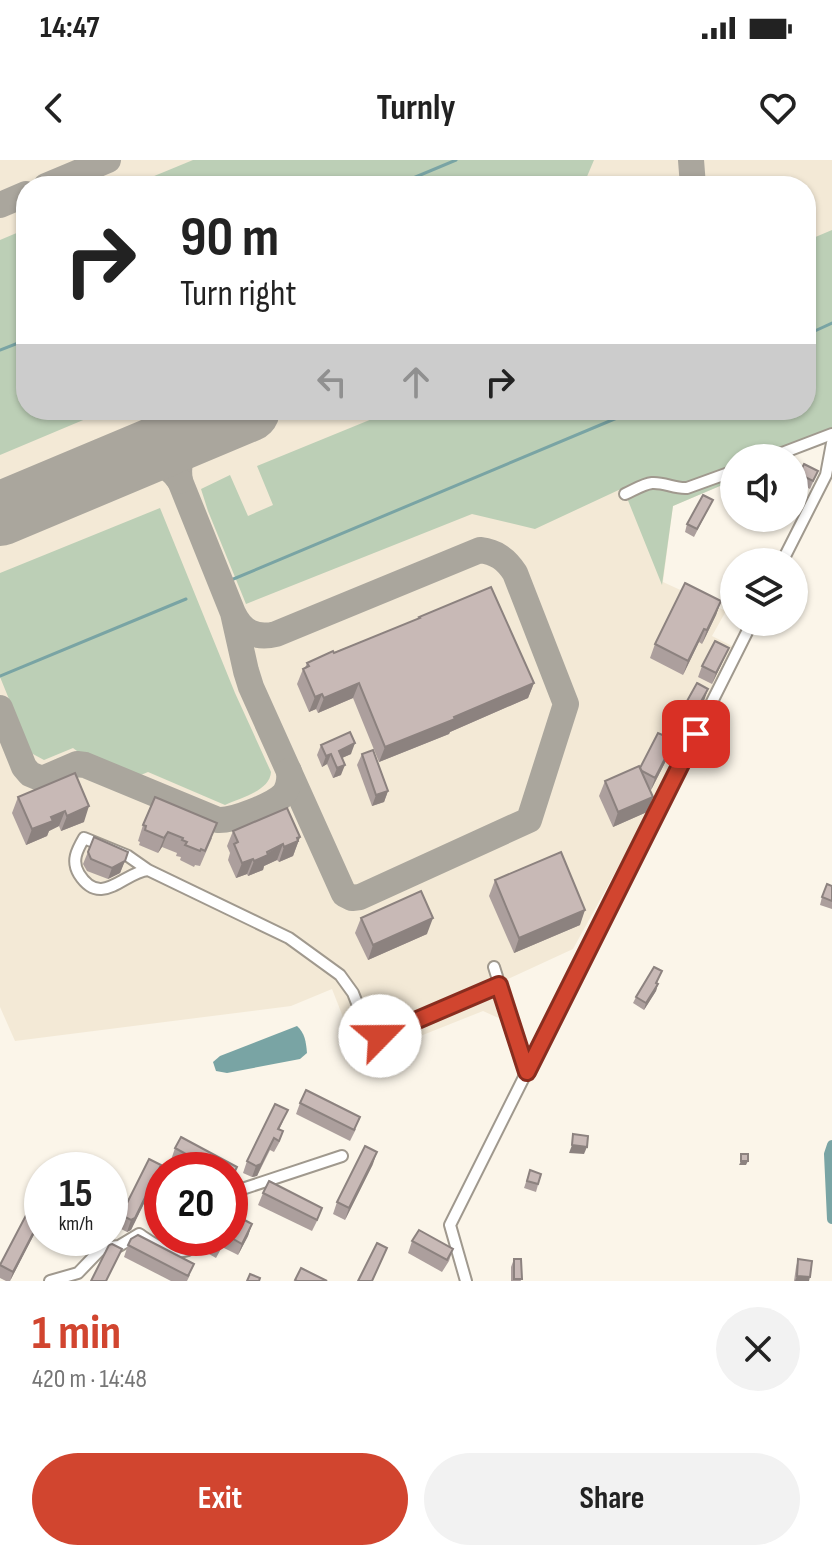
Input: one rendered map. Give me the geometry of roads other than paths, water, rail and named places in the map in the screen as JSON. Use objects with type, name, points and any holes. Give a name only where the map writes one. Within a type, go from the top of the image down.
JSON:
[{"type":"street","points":[[789,548],[826,475],[829,438],[808,445]]},
{"type":"street","points":[[625,494],[656,483],[687,488],[720,476]]},
{"type":"street","points":[[466,1281],[450,1225],[745,636]]},
{"type":"street","points":[[148,870],[139,871],[116,886],[97,888],[80,877],[76,868],[76,852],[84,838],[128,856],[148,870],[289,938],[347,982],[368,1031],[375,1036],[499,985]]},
{"type":"street","points":[[494,967],[527,1072]]},
{"type":"street","points":[[248,1187],[342,1156]]},
{"type":"street","points":[[50,1281],[78,1273],[102,1248],[119,1246],[139,1234],[144,1237]]},
{"type":"water","points":[[297,1026],[306,1041],[307,1053],[300,1059],[227,1073],[216,1071],[213,1062],[220,1056]]},
{"type":"waterway","points":[[418,176],[456,160]]},
{"type":"waterway","points":[[816,330],[832,323]]},
{"type":"waterway","points":[[0,350],[16,344]]},
{"type":"waterway","points":[[231,580],[612,420]]},
{"type":"waterway","points":[[0,676],[186,599]]},
{"type":"waterway","points":[[832,1145],[829,1154],[832,1219]]}]
